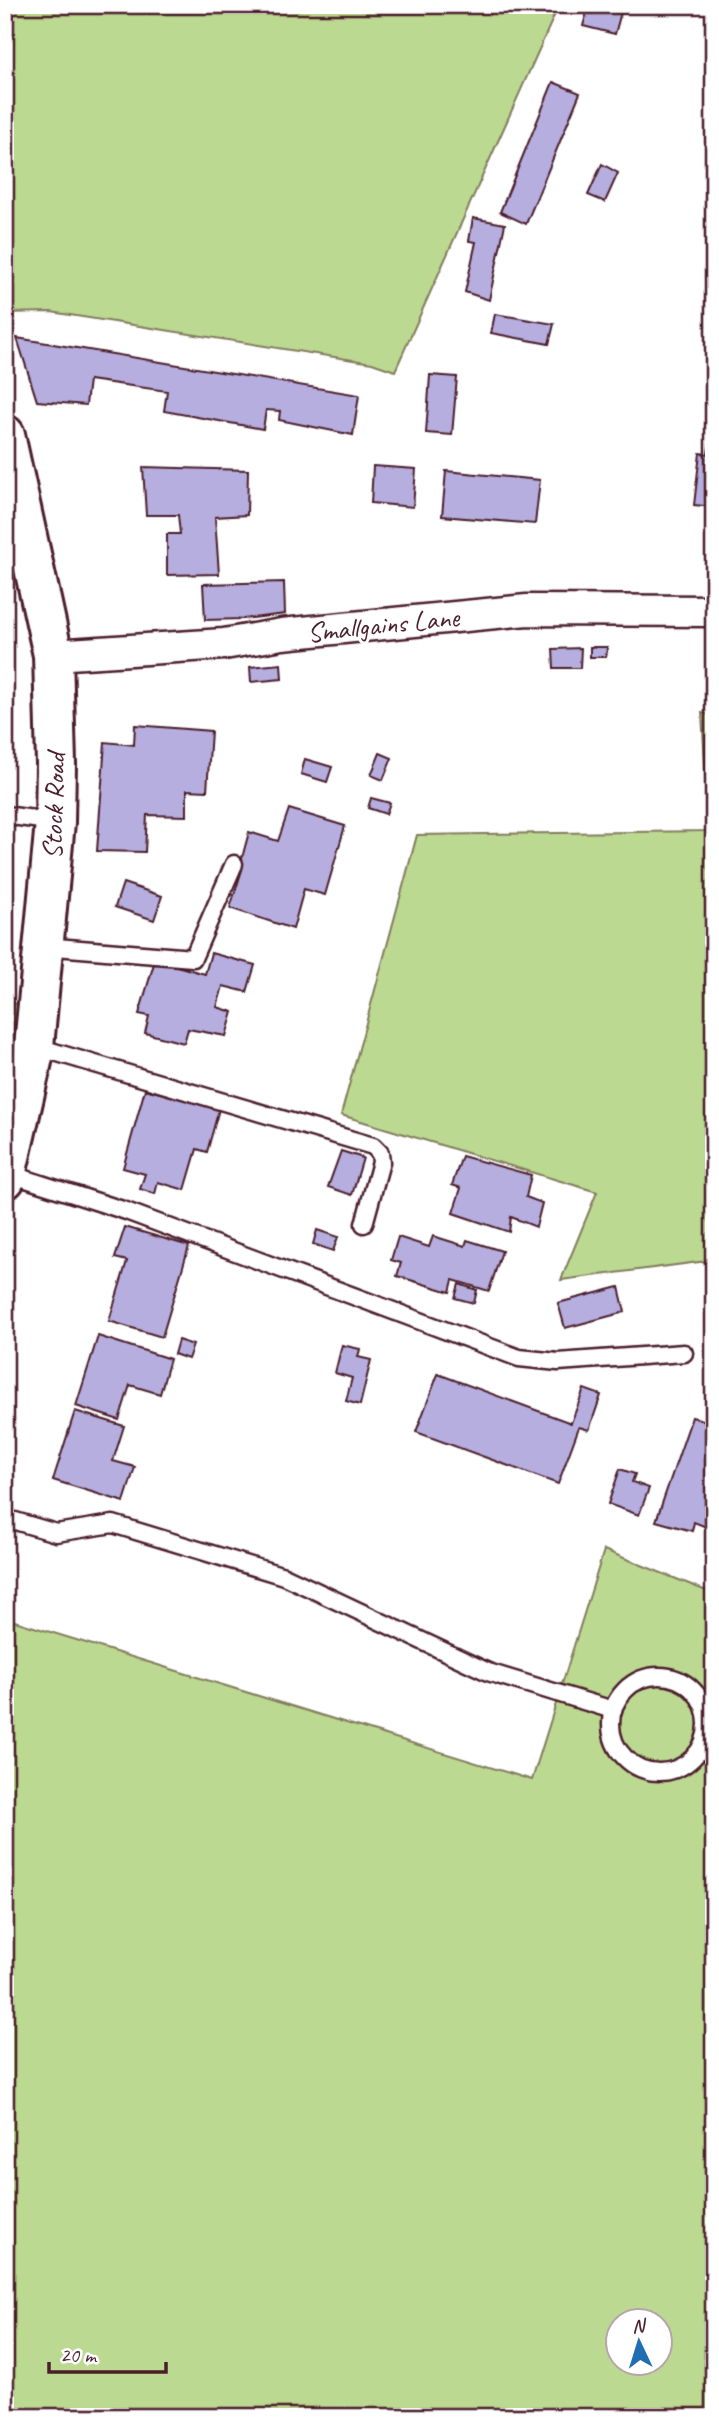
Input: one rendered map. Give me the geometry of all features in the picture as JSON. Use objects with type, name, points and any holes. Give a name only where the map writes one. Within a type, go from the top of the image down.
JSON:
[{"type":"main road","name":"Stock Road","points":[[5,435],[53,655],[56,764],[55,822],[34,1046],[6,1176]]},
{"type":"street","name":"Smallgains Lane","points":[[53,655],[224,644],[282,634],[527,610],[714,611]]},
{"type":"lane","points":[[5,816],[55,822]]},
{"type":"lane","points":[[43,946],[193,958],[234,864]]},
{"type":"lane","points":[[34,1046],[373,1146],[380,1153],[382,1162],[364,1224]]},
{"type":"lane","points":[[6,1176],[127,1210],[519,1357],[558,1362],[684,1353]]},
{"type":"lane","points":[[5,1518],[56,1533],[113,1524],[284,1576],[488,1672],[612,1710]]},
{"type":"lane","points":[[658,1676],[678,1680],[694,1692],[704,1709],[707,1728],[701,1748],[687,1763],[669,1771],[649,1771],[630,1763],[617,1748],[611,1729],[612,1710],[623,1692],[639,1680],[658,1676]]},
{"type":"green space","points":[[5,5],[559,5],[395,371],[372,363],[51,312],[5,313]]},
{"type":"green space","points":[[702,713],[714,716],[714,1260],[561,1280],[597,1192],[341,1115],[417,835],[709,831]]},
{"type":"green space","points":[[5,1001],[17,1004],[33,1057],[5,1179]]},
{"type":"green space","points":[[604,1550],[714,1594],[714,2417],[5,2417],[5,1618],[532,1780]]},
{"type":"building","points":[[589,5],[623,5],[615,34],[583,26]]},
{"type":"building","points":[[553,82],[580,93],[526,224],[500,212]]},
{"type":"building","points":[[602,164],[618,173],[605,202],[588,195]]},
{"type":"building","points":[[473,218],[505,224],[489,300],[465,292],[476,242],[469,241]]},
{"type":"building","points":[[495,314],[554,324],[549,344],[491,333]]},
{"type":"building","points":[[17,338],[359,395],[353,435],[279,420],[280,411],[266,410],[263,429],[164,411],[167,391],[89,380],[86,405],[37,401]]},
{"type":"building","points":[[430,375],[457,377],[452,435],[426,433]]},
{"type":"building","points":[[711,433],[714,434],[714,507],[694,505],[700,453],[708,454]]},
{"type":"building","points":[[373,466],[416,469],[413,507],[371,503]]},
{"type":"building","points":[[143,467],[248,470],[247,515],[215,517],[219,574],[167,575],[167,534],[180,534],[178,515],[146,515]]},
{"type":"building","points":[[446,471],[540,480],[535,524],[442,516]]},
{"type":"building","points":[[284,582],[285,614],[205,620],[203,584]]},
{"type":"building","points":[[590,647],[607,647],[606,657],[590,657]]},
{"type":"building","points":[[581,648],[580,668],[554,668],[553,649]]},
{"type":"building","points":[[281,664],[282,679],[251,682],[250,667]]},
{"type":"building","points":[[135,725],[211,731],[207,791],[187,790],[187,816],[147,815],[145,852],[97,851],[105,742],[134,745]]},
{"type":"building","points":[[380,753],[392,758],[383,780],[371,775]]},
{"type":"building","points":[[305,759],[332,767],[327,782],[301,774]]},
{"type":"building","points":[[371,798],[390,803],[386,814],[368,808]]},
{"type":"building","points":[[289,809],[345,826],[325,895],[304,889],[293,929],[230,908],[242,870],[239,869],[249,832],[278,841]]},
{"type":"building","points":[[123,883],[162,896],[154,920],[115,907]]},
{"type":"building","points":[[211,953],[255,965],[247,992],[223,986],[217,1007],[233,1012],[226,1036],[188,1029],[184,1043],[145,1033],[149,1016],[139,1014],[155,960],[205,974]]},
{"type":"building","points":[[145,1089],[219,1109],[207,1152],[197,1149],[185,1190],[158,1182],[155,1194],[140,1189],[145,1174],[123,1168]]},
{"type":"building","points":[[341,1151],[363,1158],[352,1195],[328,1187]]},
{"type":"building","points":[[462,1156],[531,1175],[526,1197],[542,1203],[536,1227],[511,1217],[509,1232],[453,1213],[461,1188],[452,1185]]},
{"type":"building","points":[[125,1227],[189,1246],[162,1337],[109,1321],[127,1261],[115,1258]]},
{"type":"building","points":[[317,1230],[338,1237],[333,1251],[313,1244]]},
{"type":"building","points":[[433,1236],[465,1246],[467,1240],[502,1251],[489,1291],[453,1280],[450,1292],[397,1276],[401,1263],[391,1260],[398,1237],[429,1247]]},
{"type":"building","points":[[459,1284],[477,1290],[474,1303],[455,1298]]},
{"type":"building","points":[[619,1287],[625,1312],[565,1328],[558,1303]]},
{"type":"building","points":[[98,1336],[170,1359],[160,1394],[130,1385],[119,1420],[76,1406]]},
{"type":"building","points":[[178,1340],[193,1345],[188,1359],[174,1354]]},
{"type":"building","points":[[342,1345],[360,1349],[358,1357],[371,1360],[360,1405],[346,1401],[352,1378],[335,1373]]},
{"type":"building","points":[[438,1374],[571,1423],[584,1389],[601,1395],[589,1430],[579,1427],[558,1484],[416,1432]]},
{"type":"building","points":[[75,1411],[124,1426],[113,1461],[135,1467],[124,1502],[53,1480]]},
{"type":"building","points":[[692,1417],[714,1423],[714,1522],[709,1528],[694,1522],[692,1531],[656,1521]]},
{"type":"building","points":[[620,1469],[635,1474],[632,1482],[649,1488],[639,1515],[608,1504]]}]
